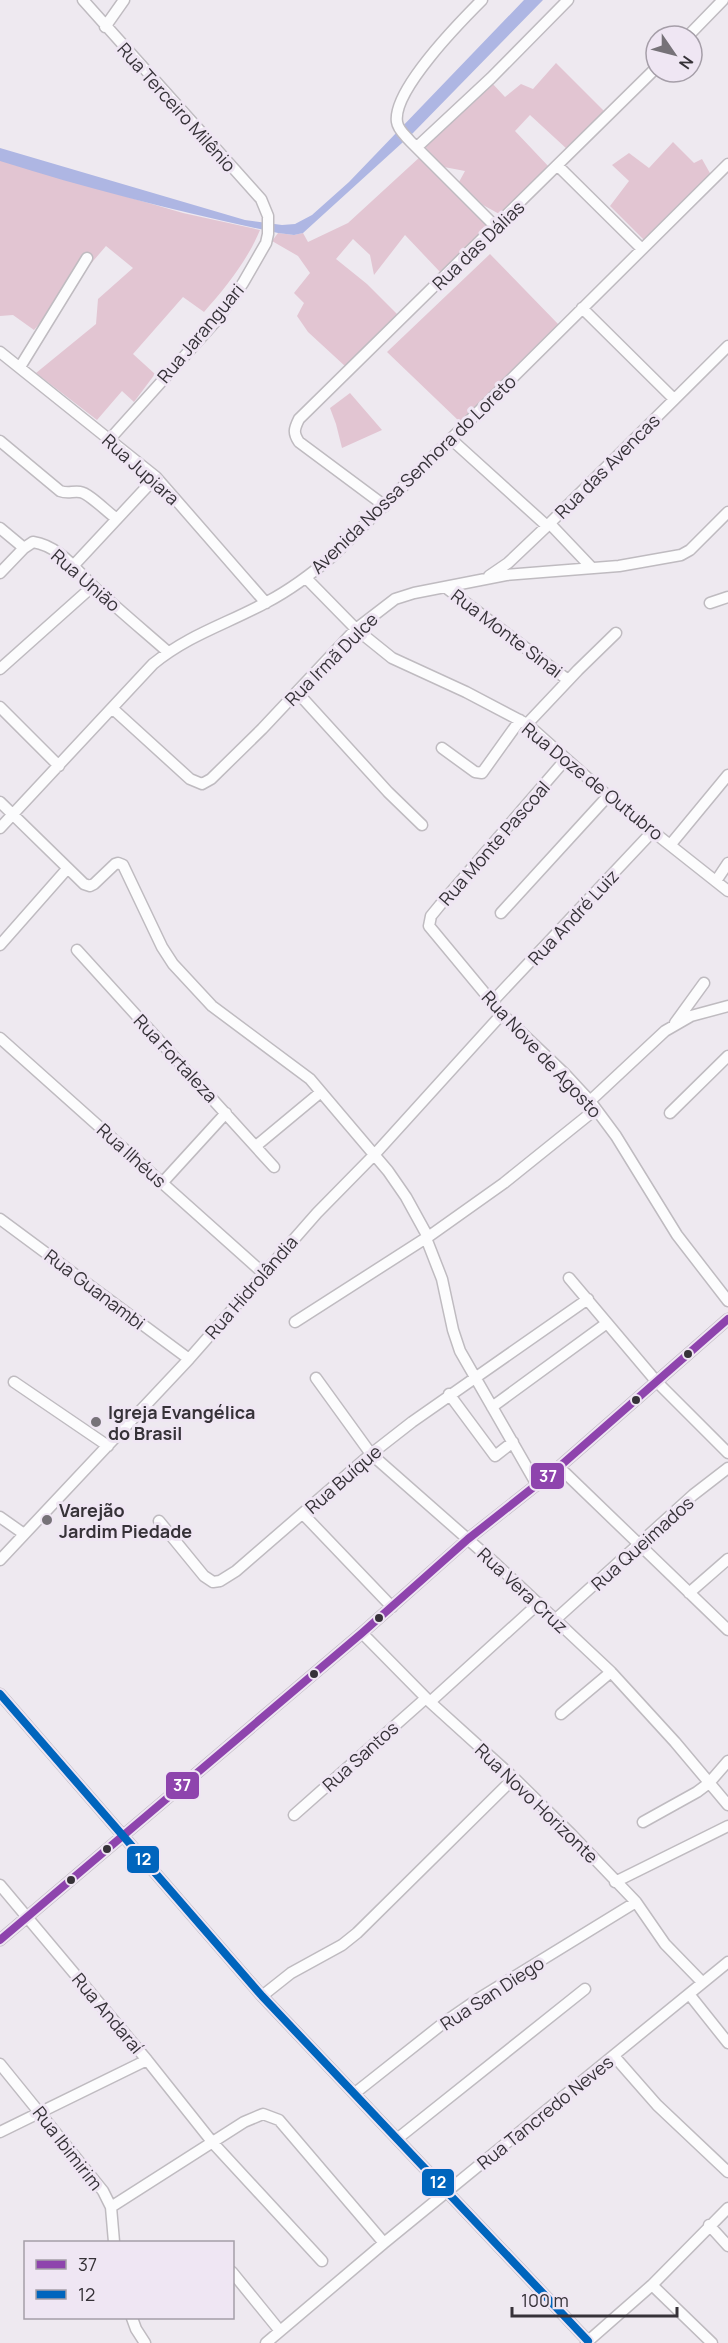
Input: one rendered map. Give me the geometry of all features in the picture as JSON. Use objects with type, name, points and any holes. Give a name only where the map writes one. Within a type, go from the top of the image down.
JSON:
[{"type":"street","name":"Rua Terceiro Milênio","points":[[83,0],[261,200],[269,219]]},
{"type":"street","points":[[105,27],[124,0]]},
{"type":"street","points":[[482,0],[443,40],[416,77],[401,104],[397,122],[400,129],[414,144],[496,227]]},
{"type":"street","points":[[414,144],[484,85],[568,0]]},
{"type":"street","points":[[700,24],[723,0]]},
{"type":"street","name":"Rua das Dálias","points":[[384,506],[299,442],[294,435],[298,419],[644,80]]},
{"type":"street","name":"Avenida Nossa Senhora do Loreto","points":[[0,828],[153,664],[195,635],[266,603],[306,578],[335,554],[728,164]]},
{"type":"street","points":[[558,166],[642,249]]},
{"type":"street","name":"Rua Jaranguari","points":[[109,440],[216,321],[243,283],[266,243],[269,219]]},
{"type":"street","points":[[20,367],[87,258]]},
{"type":"street","points":[[582,308],[674,399]]},
{"type":"street","name":"Rua das Avencas","points":[[483,581],[508,563],[548,526],[728,345]]},
{"type":"street","name":"Rua Jupiara","points":[[0,351],[156,477],[266,603]]},
{"type":"street","points":[[452,440],[561,535],[592,568]]},
{"type":"street","points":[[0,441],[60,491],[85,494],[117,519]]},
{"type":"street","points":[[74,565],[156,477]]},
{"type":"street","name":"Rua Irmã Dulce","points":[[112,708],[190,779],[202,784],[211,779],[297,692],[356,628],[394,599],[445,586],[483,581],[506,575],[646,562],[681,555],[690,550],[728,512]]},
{"type":"street","name":"Rua União","points":[[0,528],[24,548],[33,542],[40,543],[74,565],[93,586],[168,652]]},
{"type":"street","points":[[0,573],[24,548]]},
{"type":"street","name":"Rua Doze de Outubro","points":[[306,578],[356,628],[392,658],[524,722],[608,796],[728,891]]},
{"type":"street","points":[[0,669],[93,586]]},
{"type":"street","name":"Rua Monte Sinai","points":[[445,586],[568,680]]},
{"type":"street","points":[[710,603],[728,597]]},
{"type":"street","points":[[442,748],[475,772],[482,773],[524,722],[616,633]]},
{"type":"street","points":[[297,692],[388,792],[422,825]]},
{"type":"street","points":[[0,707],[59,766]]},
{"type":"street","name":"Rua Monte Pascoal","points":[[431,930],[429,922],[431,916],[566,759]]},
{"type":"street","points":[[671,844],[728,776]]},
{"type":"street","points":[[501,913],[608,796]]},
{"type":"street","points":[[0,802],[84,884],[90,886],[94,884],[114,864],[123,865],[162,947],[187,980],[212,1006],[310,1079],[375,1154],[406,1197],[427,1237],[442,1279],[460,1351],[537,1485]]},
{"type":"street","name":"Rua André Luiz","points":[[492,1002],[653,831]]},
{"type":"street","points":[[716,881],[728,863]]},
{"type":"street","points":[[0,945],[4,932],[67,869]]},
{"type":"street","name":"Rua Nove de Agosto","points":[[431,930],[502,1014],[564,1072],[593,1105],[616,1136],[677,1235],[728,1301]]},
{"type":"street","name":"Rua Fortaleza","points":[[77,950],[274,1167]]},
{"type":"street","points":[[673,1026],[704,983]]},
{"type":"street","points":[[296,1322],[427,1237],[504,1183],[593,1105],[647,1047],[673,1026],[691,1016],[728,1006]]},
{"type":"street","name":"Rua Hidrolândia","points":[[0,1560],[189,1359],[317,1213],[375,1154],[502,1014]]},
{"type":"street","name":"Rua Ilhéus","points":[[0,1038],[263,1273]]},
{"type":"street","points":[[670,1113],[728,1056]]},
{"type":"street","points":[[256,1146],[321,1092]]},
{"type":"street","points":[[163,1182],[226,1113]]},
{"type":"street","name":"Rua Guanambi","points":[[0,1219],[189,1359]]},
{"type":"street","points":[[569,1278],[656,1381],[728,1453]]},
{"type":"street","name":"Rua Buíque","points":[[159,1521],[204,1576],[213,1582],[220,1581],[236,1571],[371,1454],[449,1394],[475,1379],[588,1299]]},
{"type":"street","points":[[0,1940],[362,1633],[468,1539],[559,1467],[728,1319]]},
{"type":"street","points":[[492,1407],[607,1323]]},
{"type":"street","name":"Rua Vera Cruz","points":[[316,1378],[371,1454],[539,1603],[611,1672],[675,1742],[728,1805]]},
{"type":"street","points":[[14,1382],[108,1446]]},
{"type":"street","points":[[449,1394],[495,1456],[513,1442]]},
{"type":"street","points":[[559,1467],[728,1630]]},
{"type":"street","name":"Rua Queimados","points":[[556,1619],[693,1496],[728,1468]]},
{"type":"street","points":[[303,1514],[392,1607]]},
{"type":"street","points":[[0,1517],[24,1534]]},
{"type":"street","points":[[689,1593],[728,1559]]},
{"type":"street","name":"Rua Santos","points":[[294,1815],[539,1603]]},
{"type":"street","name":"Rua Novo Horizonte","points":[[362,1633],[428,1700],[514,1778],[636,1902],[665,1944],[702,1982]]},
{"type":"street","points":[[561,1714],[611,1672]]},
{"type":"street","points":[[0,1694],[262,1996],[587,2342],[652,2285],[728,2208]]},
{"type":"street","points":[[643,1822],[679,1803],[709,1783],[728,1761]]},
{"type":"street","points":[[262,1996],[291,1973],[342,1945],[357,1933],[514,1778]]},
{"type":"street","points":[[615,1882],[728,1826]]},
{"type":"street","name":"Rua Andaraí","points":[[0,1885],[147,2060],[213,2143],[322,2261]]},
{"type":"street","name":"Rua San Diego","points":[[355,2093],[446,2021],[478,1999],[636,1902]]},
{"type":"street","name":"Rua Tancredo Neves","points":[[266,2343],[384,2242],[728,1962]]},
{"type":"street","points":[[398,2139],[585,1989]]},
{"type":"street","points":[[688,1994],[728,2043]]},
{"type":"street","points":[[614,2056],[687,2136],[728,2172]]},
{"type":"street","points":[[0,2132],[147,2060]]},
{"type":"street","name":"Rua Ibimirim","points":[[0,2064],[96,2181],[111,2207],[114,2241]]},
{"type":"street","points":[[111,2207],[255,2116],[263,2114],[279,2120],[384,2242]]},
{"type":"street","points":[[709,2225],[728,2246]]},
{"type":"street","points":[[234,2274],[280,2331]]},
{"type":"street","points":[[652,2285],[712,2343]]},
{"type":"street","points":[[132,2319],[146,2343]]},
{"type":"shaded area","points":[[556,63],[606,113],[568,150],[530,115],[515,131],[550,168],[501,215],[483,205],[459,182],[465,171],[444,167],[424,146],[491,82],[505,97],[521,84],[533,89]]},
{"type":"shaded area","points":[[673,142],[694,163],[702,159],[711,175],[645,241],[610,206],[629,181],[612,165],[629,153],[649,168]]},
{"type":"shaded area","points":[[421,156],[489,226],[441,273],[405,235],[374,275],[370,255],[353,239],[336,259],[367,284],[398,315],[346,367],[308,332],[297,316],[304,303],[294,293],[310,273],[298,256],[272,241],[278,233],[294,235],[303,233],[308,242],[348,223]]},
{"type":"shaded area","points":[[0,160],[183,213],[260,230],[235,273],[204,312],[183,297],[133,354],[155,374],[134,402],[122,391],[97,420],[36,373],[96,324],[98,299],[133,268],[106,246],[34,330],[13,315],[0,316]]},
{"type":"shaded area","points":[[490,254],[559,325],[460,422],[387,352]]},
{"type":"shaded area","points":[[350,393],[382,430],[342,448],[330,408]]},
{"type":"water","points":[[524,0],[543,0],[413,133],[303,233],[294,235],[278,233],[208,217],[104,191],[0,161],[0,148],[245,220],[282,225],[295,224],[312,215],[349,182]]},
{"type":"transit line","name":"37","points":[[0,1940],[362,1633],[468,1539],[559,1467],[728,1319]]},
{"type":"transit line","name":"12","points":[[0,1694],[262,1996],[588,2341]]},
{"type":"place","name":"Igreja Evangélica do Brasil","points":[[96,1422]]},
{"type":"place","name":"Varejão Jardim Piedade","points":[[47,1520]]}]
